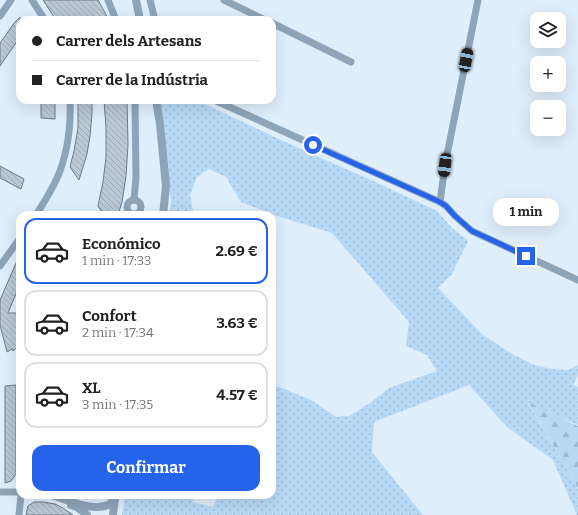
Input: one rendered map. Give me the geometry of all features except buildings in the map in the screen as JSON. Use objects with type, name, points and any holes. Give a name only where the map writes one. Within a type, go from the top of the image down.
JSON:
[{"type":"street","points":[[0,16],[11,0]]},
{"type":"street","points":[[32,0],[43,16]]},
{"type":"street","points":[[108,0],[114,16]]},
{"type":"street","points":[[136,0],[139,16]]},
{"type":"street","points":[[150,0],[154,16]]},
{"type":"street","points":[[224,0],[257,16]]},
{"type":"street","points":[[440,202],[445,165],[478,0]]},
{"type":"street","points":[[276,26],[351,62]]},
{"type":"street","points":[[38,211],[60,172],[66,152],[69,132],[70,104]]},
{"type":"street","points":[[134,200],[136,177],[135,104]]},
{"type":"street","points":[[157,104],[166,186],[163,211]]},
{"type":"street","points":[[223,104],[440,202],[472,231],[578,280]]},
{"type":"street","points":[[127,211],[127,204],[134,200]]},
{"type":"street","points":[[134,200],[141,205],[140,211]]},
{"type":"street","points":[[1,264],[16,243]]},
{"type":"street","points":[[0,492],[16,494]]},
{"type":"street","points":[[19,515],[20,499]]},
{"type":"street","points":[[58,499],[87,515]]},
{"type":"street","points":[[64,499],[96,507],[108,505],[111,499]]},
{"type":"street","points":[[113,499],[113,515]]},
{"type":"green space","points":[[160,104],[205,104],[437,211],[452,228],[468,241],[452,274],[438,288],[483,335],[514,355],[534,365],[552,369],[568,370],[578,365],[578,375],[573,385],[578,387],[578,425],[528,403],[578,488],[578,515],[553,460],[507,427],[469,385],[374,422],[372,452],[423,515],[122,515],[124,499],[193,499],[192,502],[213,507],[217,499],[276,499],[276,386],[311,400],[336,417],[349,416],[370,403],[389,388],[437,371],[427,355],[406,346],[409,322],[332,233],[276,216],[276,211],[264,211],[241,202],[226,177],[209,169],[197,177],[190,195],[193,211],[170,211],[171,201]]},
{"type":"green space","points":[[528,402],[578,426],[578,488]]},
{"type":"route","points":[[313,145],[440,202],[472,231],[526,256]]}]
